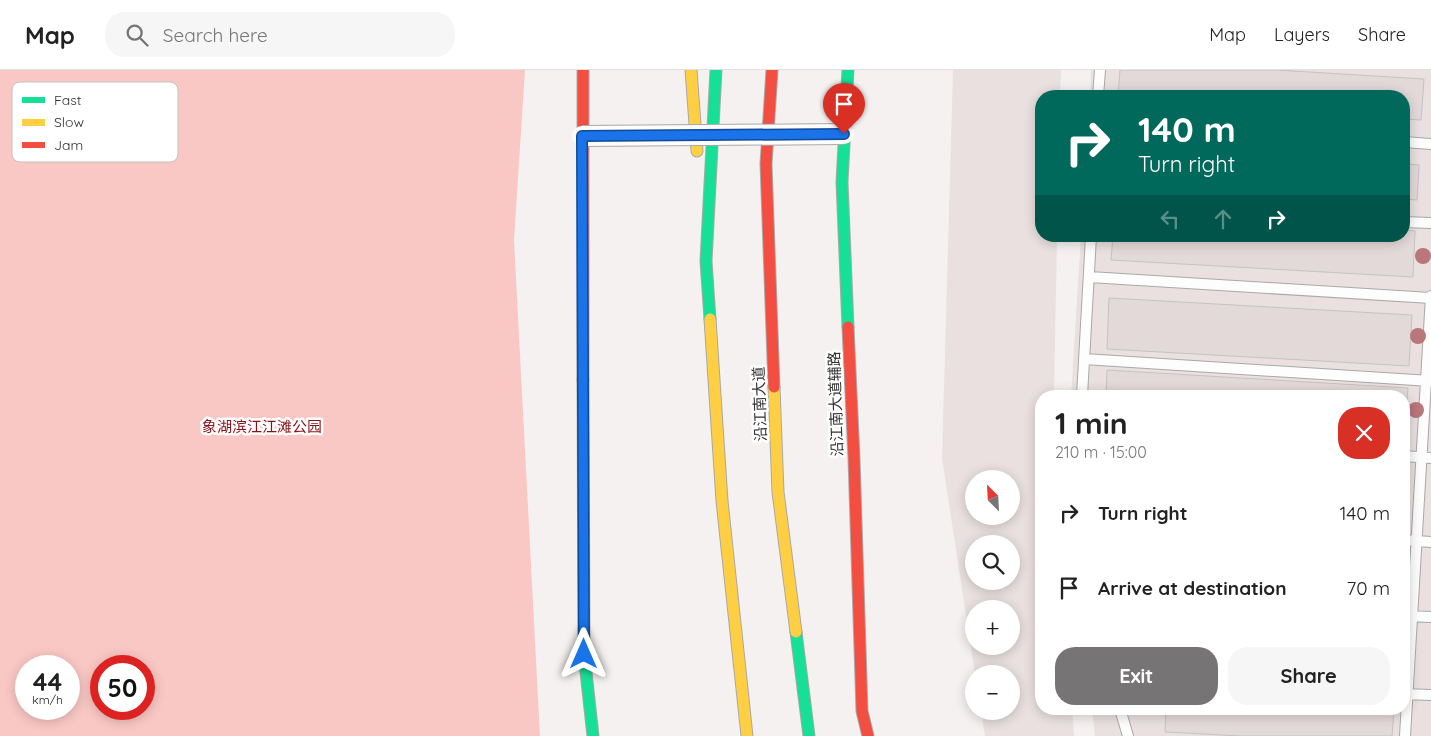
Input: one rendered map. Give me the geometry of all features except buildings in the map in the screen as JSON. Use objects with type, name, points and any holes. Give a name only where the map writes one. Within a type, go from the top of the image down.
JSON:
[{"type":"main road","points":[[583,70],[584,654],[593,736]]},
{"type":"main road","points":[[690,70],[706,261],[722,502],[747,736]]},
{"type":"main road","points":[[706,261],[716,70]]},
{"type":"main road","name":"沿江南大道","points":[[772,70],[766,164],[778,492],[809,736]]},
{"type":"main road","name":"沿江南大道辅路","points":[[848,70],[842,182],[854,458],[862,710],[868,736]]},
{"type":"street","points":[[582,136],[844,134]]},
{"type":"lane","points":[[1098,90],[1100,70]]},
{"type":"lane","points":[[1410,142],[1431,144]]},
{"type":"lane","points":[[1410,222],[1431,223]]},
{"type":"lane","points":[[1082,390],[1091,242]]},
{"type":"lane","points":[[1088,277],[1431,298],[1426,458],[1410,599]]},
{"type":"lane","points":[[1084,359],[1428,381]]},
{"type":"lane","points":[[1410,457],[1426,458]]},
{"type":"lane","points":[[1410,540],[1431,542]]},
{"type":"lane","points":[[1410,616],[1431,617]]},
{"type":"lane","points":[[1410,694],[1431,695]]},
{"type":"lane","points":[[1122,715],[1128,736]]},
{"type":"lane","points":[[1405,736],[1406,715]]},
{"type":"shaded area","points":[[953,70],[1061,70],[1060,90],[1035,90],[1035,242],[1057,242],[1054,390],[1035,390],[1035,715],[1072,715],[1074,736],[985,736],[982,720],[1020,720],[1020,665],[974,665],[972,655],[1020,655],[1020,600],[965,600],[965,609],[942,458]]},
{"type":"shaded area","points":[[1091,70],[1431,70],[1431,736],[1095,736],[1093,715],[1410,715],[1410,390],[1071,390],[1081,242],[1410,242],[1410,90],[1090,90]]},
{"type":"green space","name":"象湖滨江江滩公园","points":[[0,70],[525,70],[514,240],[540,736],[0,736]]},
{"type":"traffic: fast","points":[[710,319],[706,261],[716,70]]},
{"type":"traffic: fast","points":[[848,70],[842,182],[848,327]]},
{"type":"traffic: fast","points":[[583,380],[584,654],[593,736]]},
{"type":"traffic: fast","points":[[796,632],[809,736]]},
{"type":"traffic: slow","points":[[691,70],[697,151]]},
{"type":"traffic: slow","points":[[710,319],[722,501],[747,736]]},
{"type":"traffic: slow","points":[[774,387],[778,492],[796,632]]},
{"type":"traffic: jam","points":[[583,70],[583,380]]},
{"type":"traffic: jam","points":[[772,70],[766,164],[774,387]]},
{"type":"traffic: jam","points":[[848,327],[862,711],[868,736]]},
{"type":"route","points":[[584,654],[582,136],[844,134]]}]
